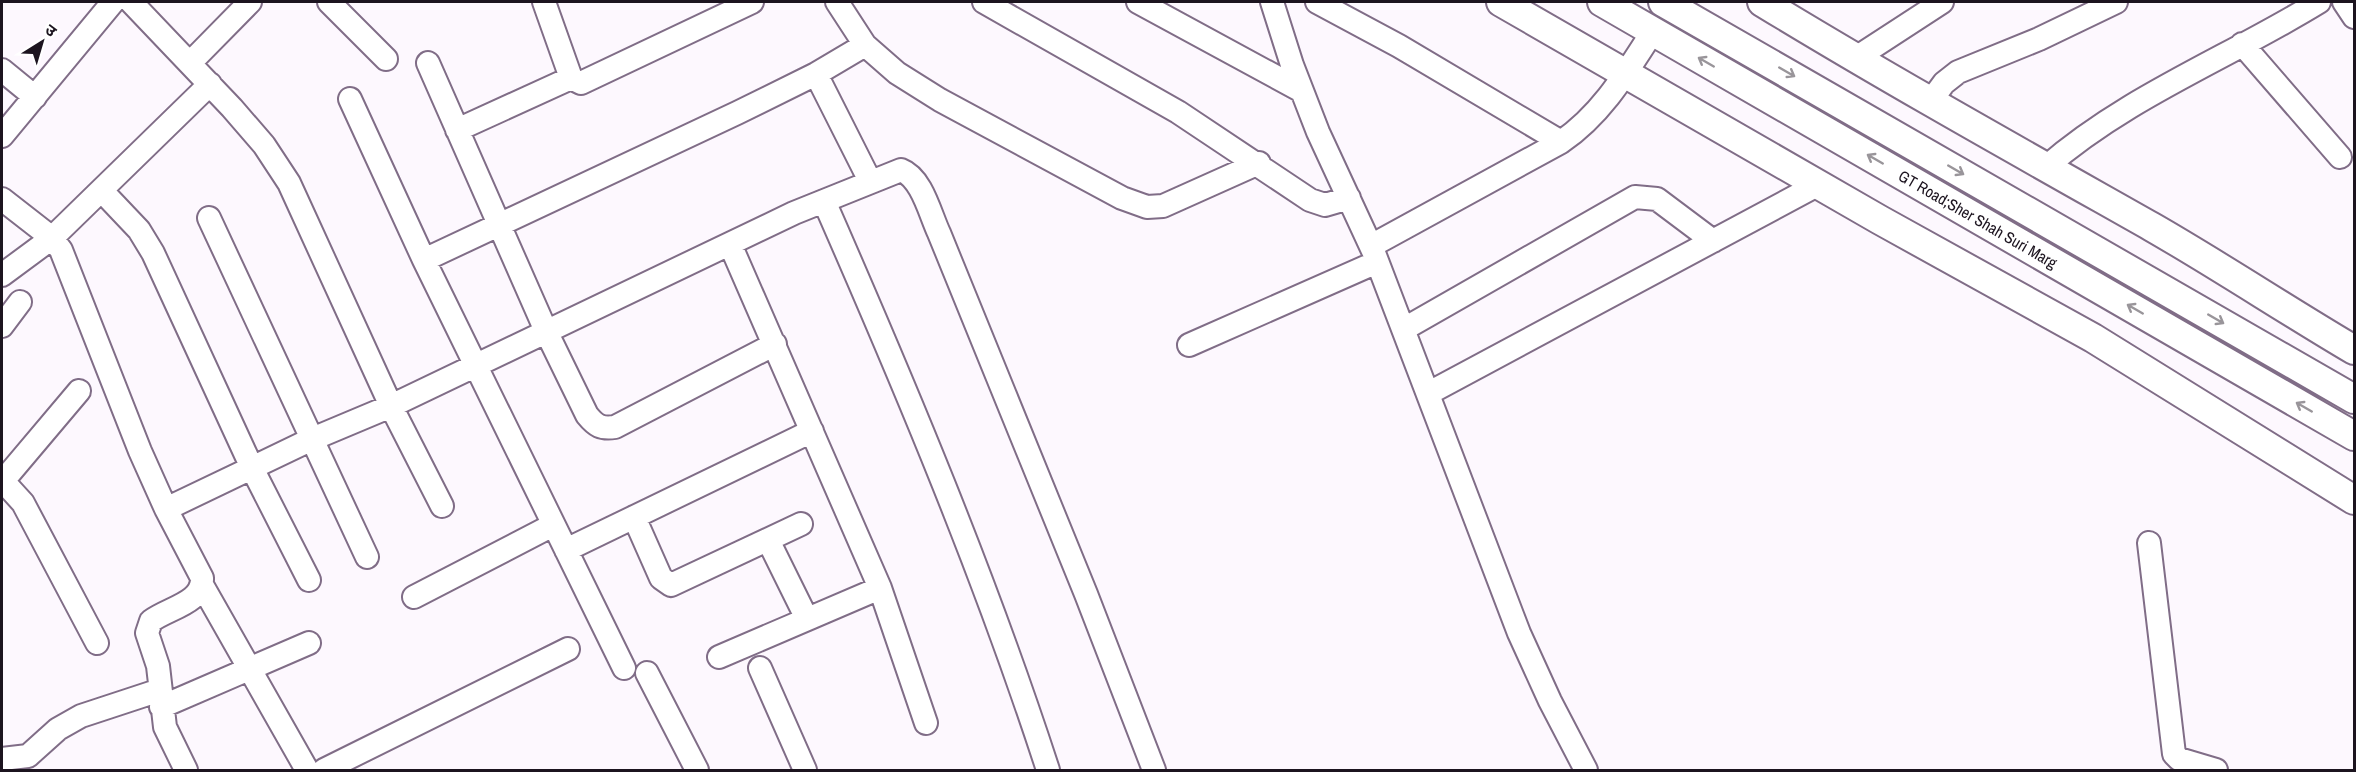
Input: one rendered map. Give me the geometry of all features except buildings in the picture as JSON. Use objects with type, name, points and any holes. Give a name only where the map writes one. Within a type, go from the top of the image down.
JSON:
[{"type":"main road","points":[[1501,2],[2093,338],[2355,500]]},
{"type":"main road","name":"GT Road;Sher Shah Suri Marg","points":[[1602,2],[2355,436]]},
{"type":"main road","name":"GT Road;Sher Shah Suri Marg","points":[[1663,2],[2355,399]]},
{"type":"main road","points":[[1762,2],[1930,102],[2154,228],[2355,350]]},
{"type":"street","points":[[2,136],[113,2]]},
{"type":"street","points":[[130,2],[210,84],[264,145],[289,183],[391,406],[441,507]]},
{"type":"street","points":[[190,63],[250,2]]},
{"type":"street","points":[[329,2],[386,59]]},
{"type":"street","points":[[544,2],[571,78],[581,83],[752,2]]},
{"type":"street","points":[[837,2],[865,45],[897,73],[940,100],[1122,198],[1148,207],[1163,206],[1258,163]]},
{"type":"street","points":[[984,2],[1179,112],[1320,205],[1331,205],[1349,198]]},
{"type":"street","points":[[1138,2],[1302,91]]},
{"type":"street","points":[[1272,2],[1302,91],[1374,254],[1430,393],[1519,633],[1577,768]]},
{"type":"street","points":[[1317,2],[1399,46],[1561,142]]},
{"type":"street","points":[[1856,58],[1942,2]]},
{"type":"street","points":[[1930,102],[1944,83],[1958,72],[2038,39],[2116,2]]},
{"type":"street","points":[[2045,168],[2098,126],[2319,2]]},
{"type":"street","points":[[2344,2],[2355,17]]},
{"type":"street","points":[[1189,345],[1374,254],[1561,142],[1582,127],[1599,110],[1653,31]]},
{"type":"street","points":[[2242,44],[2340,157]]},
{"type":"street","points":[[423,260],[816,74],[865,45]]},
{"type":"street","points":[[428,63],[546,331],[587,415],[598,426],[604,429],[615,427],[775,344]]},
{"type":"street","points":[[2,70],[35,96]]},
{"type":"street","points":[[816,74],[870,181]]},
{"type":"street","points":[[457,130],[571,78]]},
{"type":"street","points":[[2,275],[52,238],[210,84]]},
{"type":"street","points":[[350,99],[423,260],[624,668]]},
{"type":"street","points":[[166,509],[310,440],[391,406],[730,244],[870,181],[901,170],[910,175],[919,188],[1086,594],[1154,771]]},
{"type":"street","points":[[1430,393],[1819,184]]},
{"type":"street","points":[[102,191],[139,230],[153,253],[252,468],[309,580]]},
{"type":"street","points":[[1404,328],[1635,197],[1657,199],[1713,241]]},
{"type":"street","points":[[2,199],[52,238],[68,265],[103,358],[166,509],[199,569],[202,585],[307,771]]},
{"type":"street","points":[[824,201],[883,336],[982,576],[1048,771]]},
{"type":"street","points":[[209,218],[310,440],[367,557]]},
{"type":"street","points":[[730,244],[880,588],[926,723]]},
{"type":"street","points":[[2,326],[20,302]]},
{"type":"street","points":[[78,391],[2,480],[23,503],[98,643]]},
{"type":"street","points":[[566,550],[812,430]]},
{"type":"street","points":[[634,518],[661,578],[671,585],[801,524]]},
{"type":"street","points":[[414,597],[553,525]]},
{"type":"street","points":[[768,540],[807,619]]},
{"type":"street","points":[[2149,543],[2174,754],[2179,759],[2216,771]]},
{"type":"street","points":[[186,771],[165,727],[158,666],[149,644],[148,627],[157,617],[194,596],[202,585]]},
{"type":"street","points":[[719,657],[880,588]]},
{"type":"street","points":[[2,759],[28,756],[58,729],[81,716],[160,698],[250,669],[309,643]]},
{"type":"street","points":[[324,771],[568,649]]},
{"type":"street","points":[[760,668],[805,771]]},
{"type":"street","points":[[647,674],[697,771]]}]
